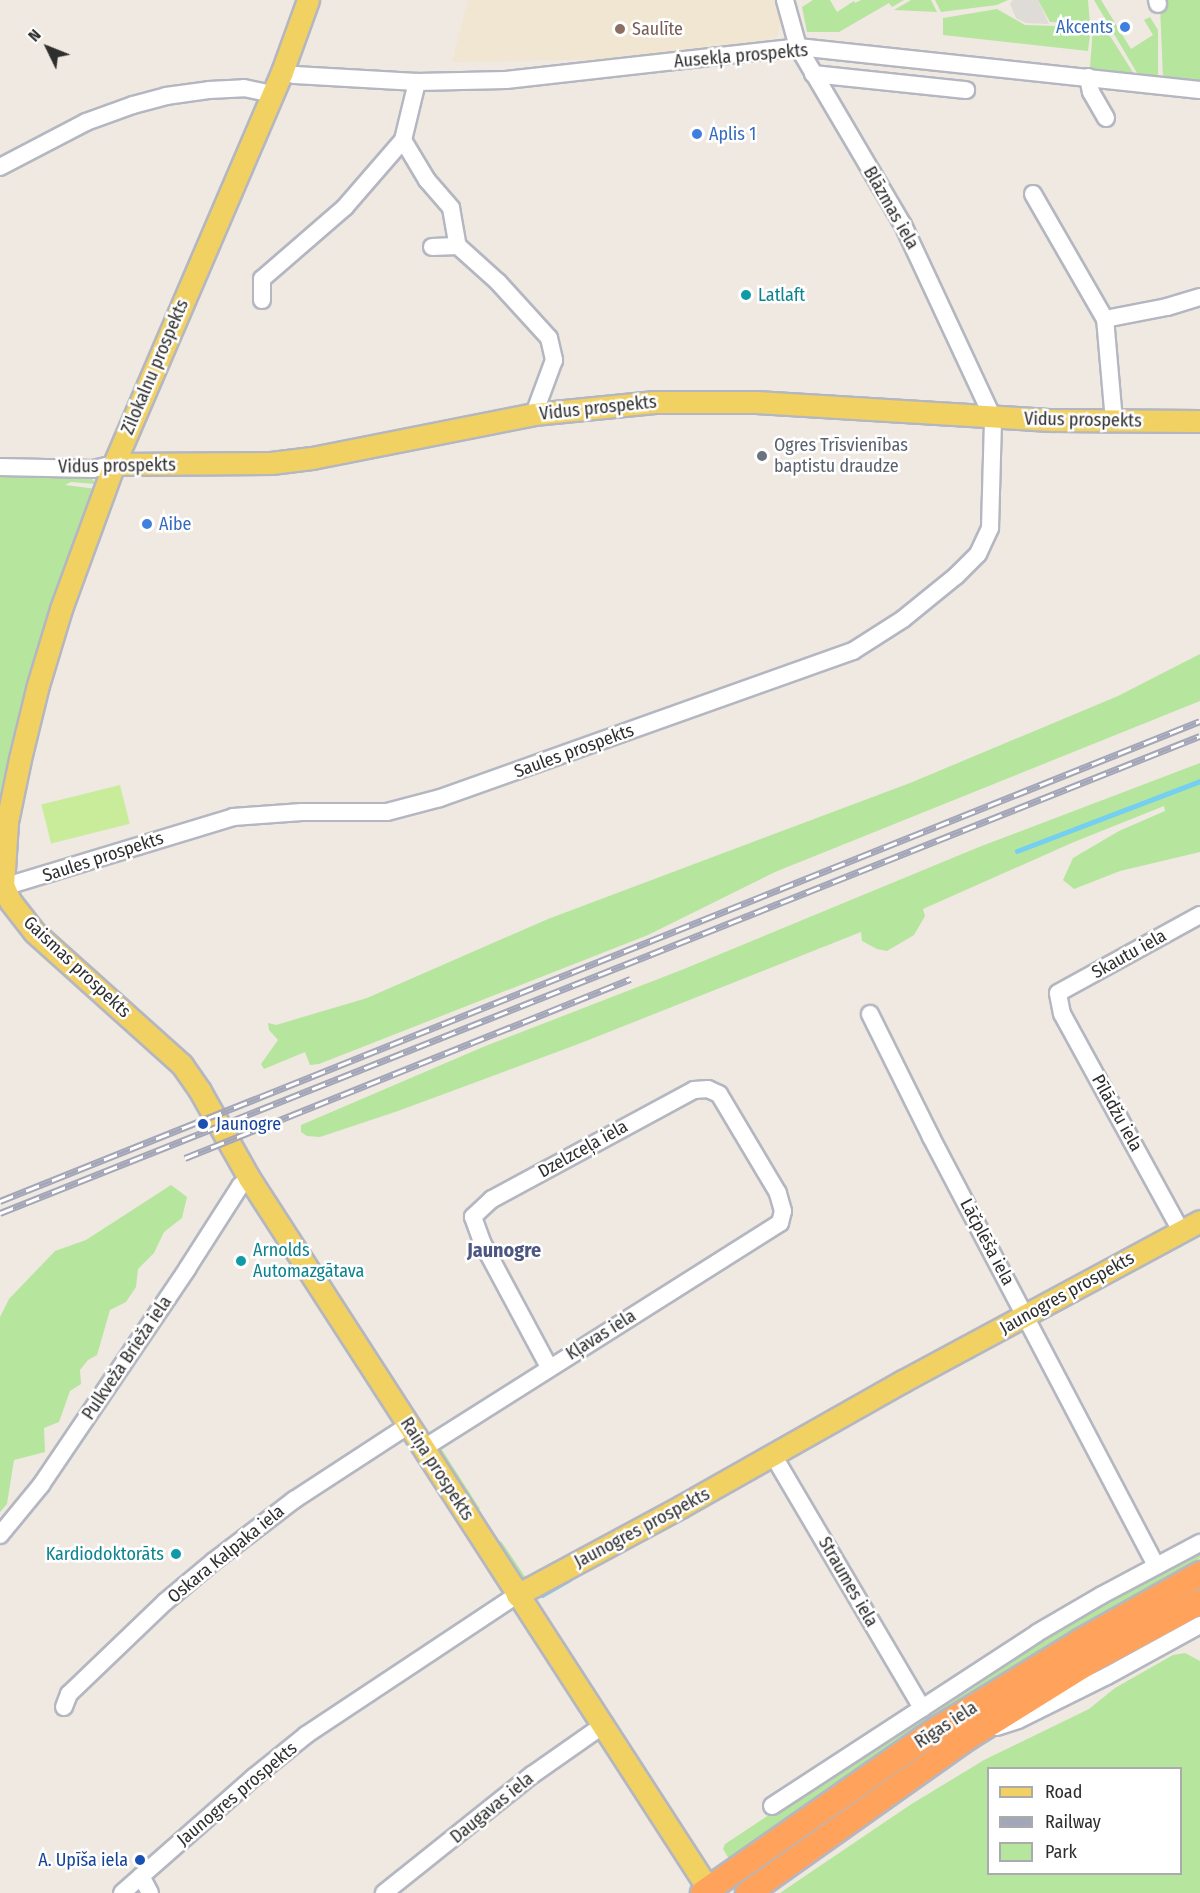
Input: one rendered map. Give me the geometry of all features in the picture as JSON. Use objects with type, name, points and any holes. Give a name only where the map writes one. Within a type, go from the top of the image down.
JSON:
[{"type":"highway","name":"Rīgas iela","points":[[748,1893],[1081,1641],[1200,1574]]},
{"type":"highway","name":"Rīgas iela","points":[[707,1892],[950,1739],[1200,1602]]},
{"type":"main road","name":"Zilokalnu prospekts","points":[[1,885],[7,822],[36,693],[61,609],[114,464],[282,72],[308,0]]},
{"type":"main road","name":"Vidus prospekts","points":[[114,464],[225,464],[292,461],[534,414],[654,402],[756,402],[993,418],[1200,421]]},
{"type":"main road","name":"Gaismas prospekts","points":[[1,885],[10,901],[34,932],[163,1046]]},
{"type":"main road","name":"Raiņa prospekts","points":[[163,1046],[182,1065],[200,1091],[249,1178],[707,1892]]},
{"type":"main road","name":"Jaunogres prospekts","points":[[517,1594],[1191,1226]]},
{"type":"street","name":"Blāzmas iela","points":[[785,0],[798,47],[903,225],[993,418]]},
{"type":"street","name":"Ausekļa prospekts","points":[[282,72],[296,75],[417,82],[559,76],[798,47],[1200,90]]},
{"type":"street","points":[[813,74],[966,90]]},
{"type":"street","points":[[1088,77],[1091,92],[1106,118]]},
{"type":"street","points":[[262,300],[262,279],[345,207],[403,140],[417,82]]},
{"type":"street","points":[[0,167],[86,122],[133,105],[209,90],[244,88],[272,94]]},
{"type":"street","points":[[403,140],[427,180],[451,208],[458,246],[498,282],[549,338],[554,360],[534,414]]},
{"type":"street","points":[[1033,194],[1105,319],[1114,421]]},
{"type":"street","points":[[432,247],[458,246]]},
{"type":"street","points":[[1105,319],[1167,307],[1200,297]]},
{"type":"street","name":"Saules prospekts","points":[[1,885],[33,879],[233,817],[319,812],[387,812],[421,804],[853,651],[903,619],[956,576],[978,554],[990,528],[993,418]]},
{"type":"street","name":"Vidus prospekts","points":[[0,467],[93,469],[114,464]]},
{"type":"street","name":"Skautu iela","points":[[1058,993],[1200,916]]},
{"type":"street","name":"Pīlādžu iela","points":[[1058,993],[1062,1014],[1191,1226]]},
{"type":"street","name":"Lāčplēša iela","points":[[870,1014],[931,1137],[1156,1565]]},
{"type":"street","name":"Dzelzceļa iela","points":[[549,1367],[475,1226],[473,1217],[492,1199],[694,1090],[708,1089],[719,1094],[778,1192],[783,1211],[780,1223]]},
{"type":"street","name":"Pulkveža Brieža iela","points":[[0,1535],[41,1485],[187,1269],[240,1186],[249,1178]]},
{"type":"street","name":"Kļavas iela","points":[[424,1448],[780,1223]]},
{"type":"street","name":"Oskara Kalpaka iela","points":[[64,1707],[69,1694],[190,1581],[294,1500],[409,1425]]},
{"type":"street","name":"Straumes iela","points":[[773,1455],[922,1708]]},
{"type":"street","name":"Rīgas iela","points":[[772,1806],[1037,1634],[1156,1565],[1200,1543]]},
{"type":"street","name":"Jaunogres prospekts","points":[[122,1893],[254,1777],[306,1735],[517,1594]]},
{"type":"street","points":[[950,1739],[1018,1720],[1200,1625]]},
{"type":"street","name":"Daugavas iela","points":[[384,1893],[532,1775],[602,1726]]},
{"type":"street","points":[[141,1876],[150,1893]]},
{"type":"shaded area","name":"Saulīte","points":[[468,0],[775,0],[781,20],[777,37],[763,43],[622,59],[452,62]]},
{"type":"shaded area","points":[[1013,0],[1038,0],[1049,24],[1026,23],[1016,18],[1010,4]]},
{"type":"green space","points":[[813,0],[830,0],[837,12],[854,1],[855,3],[861,0],[904,0],[892,7],[889,3],[839,32],[807,32],[802,7]]},
{"type":"green space","points":[[911,0],[931,0],[937,12],[894,10]]},
{"type":"green space","points":[[935,0],[1008,0],[997,5],[941,12]]},
{"type":"green space","points":[[1038,0],[1088,0],[1090,24],[1050,22]]},
{"type":"green space","points":[[1094,0],[1101,0],[1131,49],[1153,35],[1144,20],[1150,17],[1158,30],[1158,76],[1137,73]]},
{"type":"green space","points":[[1163,0],[1200,0],[1200,81],[1163,78],[1160,6]]},
{"type":"green space","points":[[997,9],[1025,25],[1091,27],[1088,51],[943,35],[943,18]]},
{"type":"green space","points":[[1093,27],[1105,28],[1134,74],[1090,68]]},
{"type":"green space","points":[[0,475],[90,476],[96,484],[71,482],[65,485],[97,489],[0,810]]},
{"type":"green space","points":[[1200,654],[1200,701],[775,872],[648,935],[319,1064],[310,1065],[305,1052],[264,1069],[261,1064],[278,1040],[269,1030],[268,1023],[276,1025],[367,998],[548,919],[910,783],[1118,696]]},
{"type":"green space","points":[[1200,763],[1200,852],[1120,871],[1074,889],[1063,880],[1073,858],[1119,831],[1165,811],[1164,806],[1074,842],[923,909],[925,916],[914,935],[887,951],[877,949],[862,941],[861,932],[581,1043],[398,1111],[320,1137],[307,1136],[301,1132],[301,1125],[483,1047],[684,969],[979,847]]},
{"type":"green space","points":[[120,785],[130,824],[51,843],[41,805]]},
{"type":"green space","points":[[171,1185],[187,1197],[182,1218],[164,1232],[154,1253],[138,1269],[136,1287],[126,1302],[110,1310],[97,1355],[88,1360],[80,1370],[81,1384],[70,1391],[59,1422],[44,1428],[45,1452],[14,1460],[7,1504],[0,1512],[0,1317],[9,1299],[55,1251],[86,1240]]},
{"type":"green space","points":[[439,1445],[480,1509],[473,1509],[438,1456]]},
{"type":"green space","points":[[501,1541],[526,1578],[519,1579],[498,1545]]},
{"type":"green space","points":[[1200,1549],[1200,1558],[981,1686],[729,1859],[723,1849],[725,1844],[948,1697],[1065,1623]]},
{"type":"green space","points":[[1185,1653],[1200,1661],[1200,1893],[780,1893],[910,1805],[984,1760],[1089,1709],[1115,1688],[1173,1655]]},
{"type":"waterway","points":[[1017,851],[1200,781]]},
{"type":"waterway","points":[[542,1595],[570,1579]]},
{"type":"railway","points":[[0,1201],[1200,721]]},
{"type":"railway","points":[[0,1213],[1200,736]]},
{"type":"railway","points":[[185,1158],[630,979]]},
{"type":"place","name":"Akcents","points":[[1125,27]]},
{"type":"place","name":"Saulīte","points":[[620,29]]},
{"type":"place","name":"Aplis 1","points":[[697,134]]},
{"type":"place","name":"Latlaft","points":[[746,295]]},
{"type":"place","name":"Ogres Trīsvienības baptistu draudze","points":[[762,456]]},
{"type":"place","name":"Aibe","points":[[147,524]]},
{"type":"place","name":"Jaunogre","points":[[203,1124]]},
{"type":"place","name":"Arnolds Automazgātava","points":[[241,1261]]},
{"type":"place","name":"Kardiodoktorāts","points":[[176,1554]]},
{"type":"place","name":"A. Upīša iela","points":[[140,1860]]},
{"type":"district","name":"Jaunogre","points":[[504,1250]]}]
